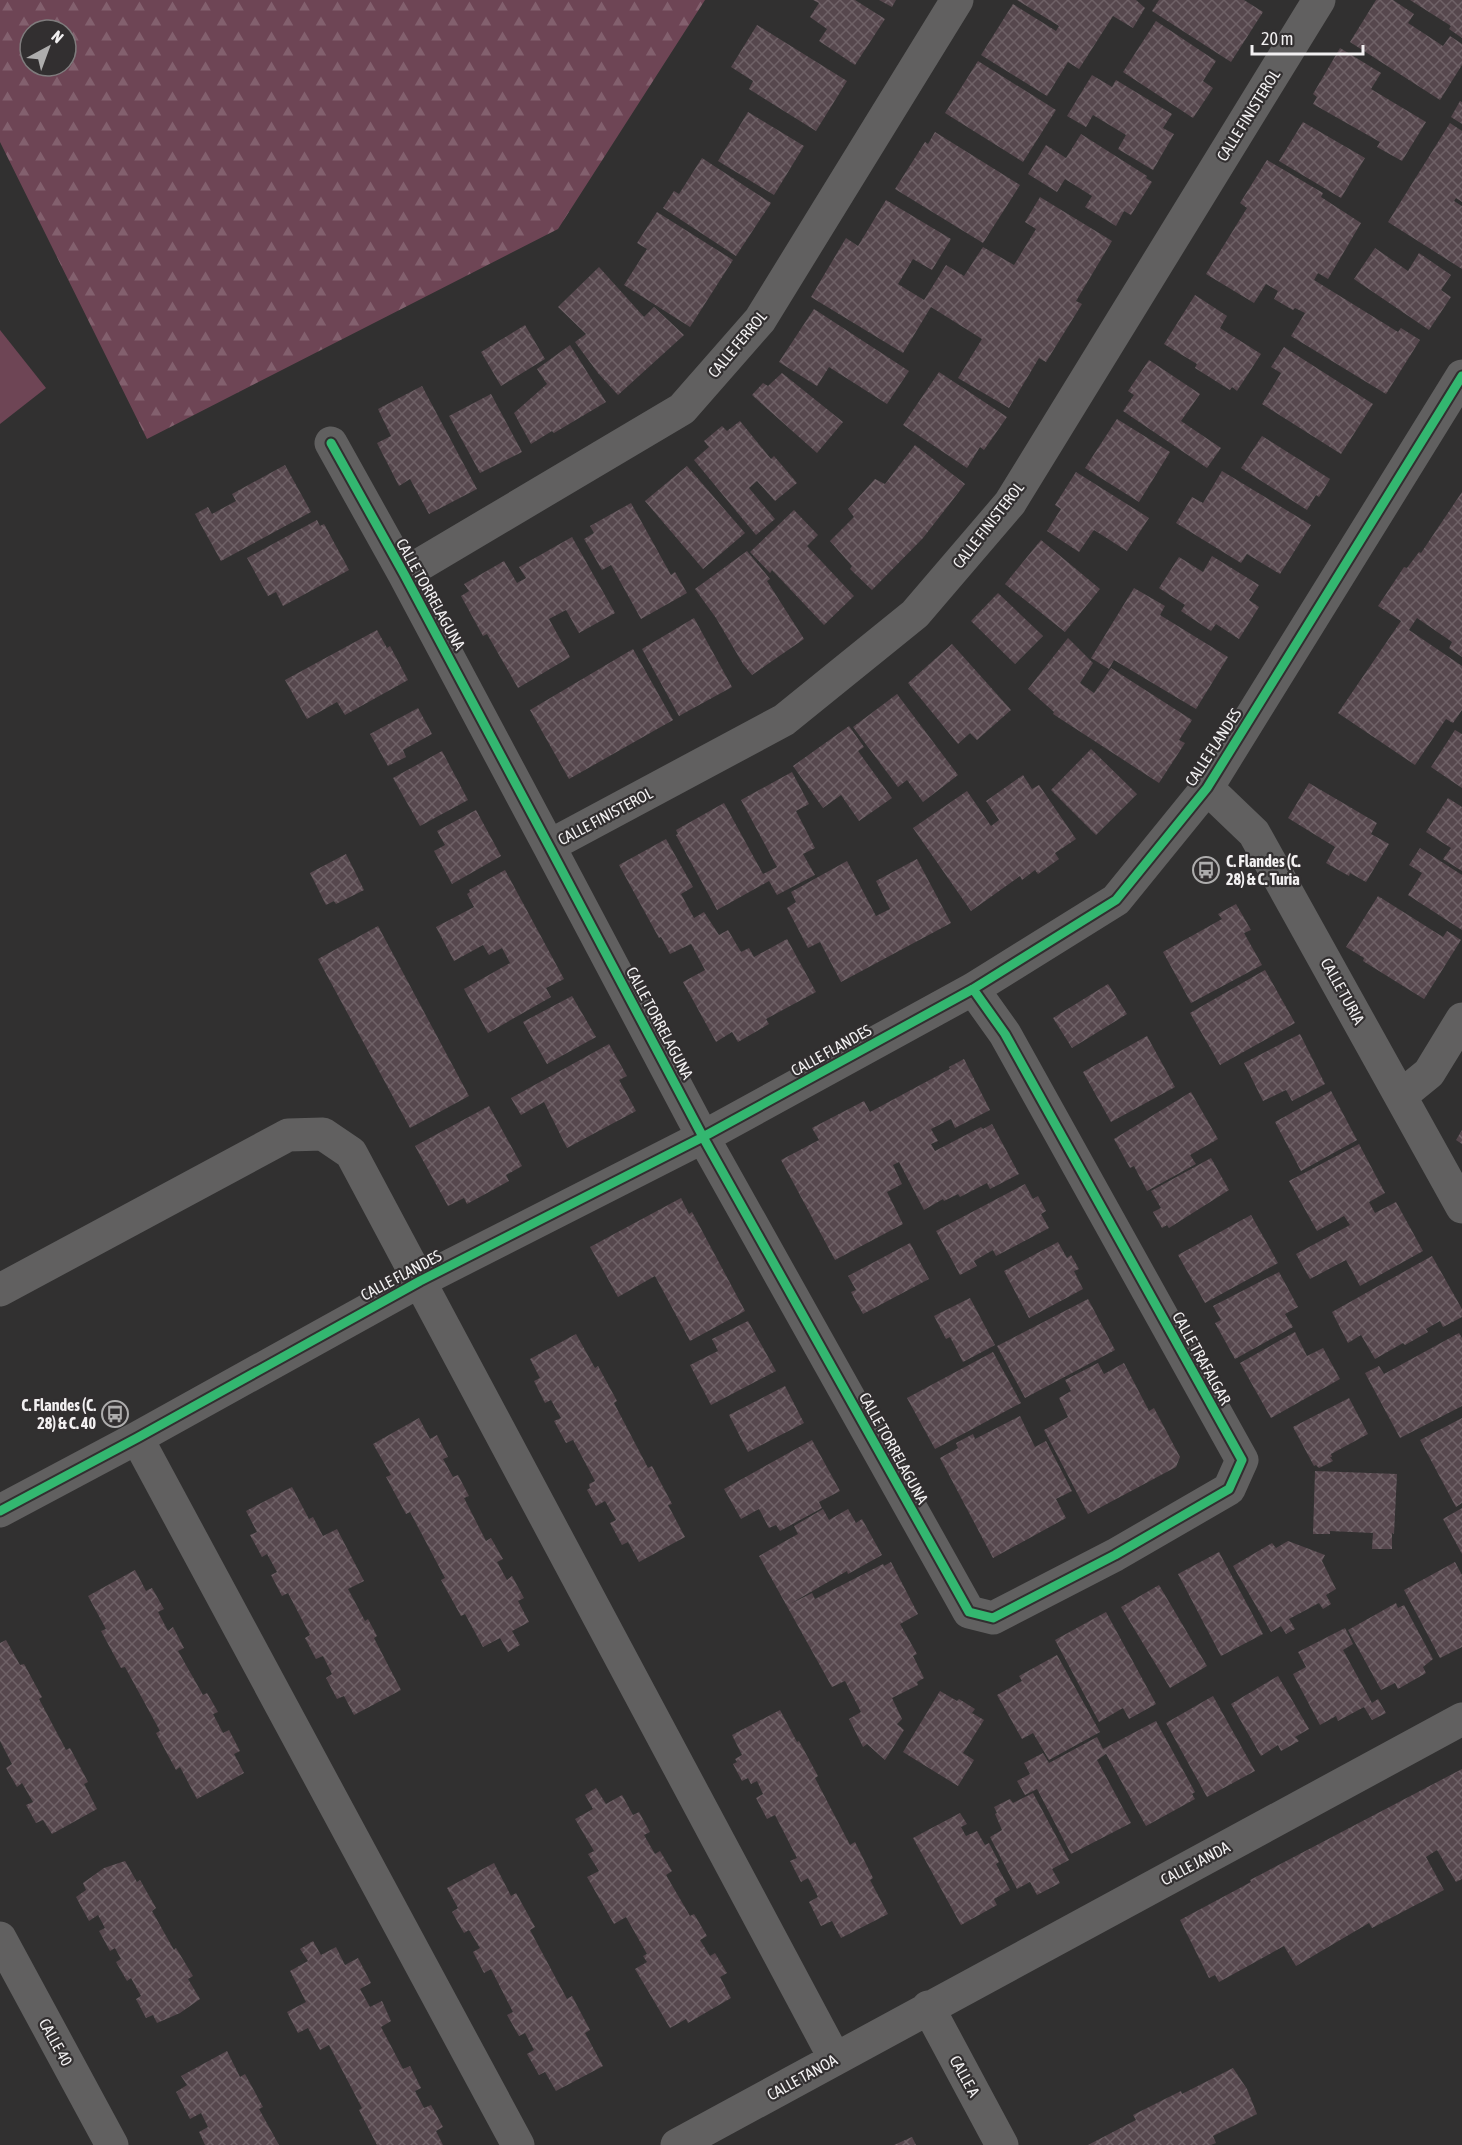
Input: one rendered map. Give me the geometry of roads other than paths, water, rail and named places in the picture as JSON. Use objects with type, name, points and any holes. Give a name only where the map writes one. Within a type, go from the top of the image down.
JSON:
[{"type":"street","name":"CALLE FERROL","points":[[404,574],[682,410],[760,320],[957,0]]},
{"type":"street","name":"CALLE FINISTEROL","points":[[549,846],[784,720],[915,614],[1010,503],[1319,0]]},
{"type":"street","name":"CALLE FLANDES","points":[[0,1511],[420,1281],[703,1137],[973,989],[1116,900],[1207,788],[1462,376]]},
{"type":"street","name":"CALLE TORRELAGUNA","points":[[331,443],[404,574],[703,1137],[969,1612]]},
{"type":"street","name":"CALLE TURIA","points":[[1207,788],[1254,833],[1402,1095],[1462,1207]]},
{"type":"street","name":"CALLE TRAFALGAR","points":[[969,1612],[993,1617],[1115,1555],[1229,1489],[1242,1460],[1005,1034],[973,989]]},
{"type":"street","points":[[1402,1095],[1429,1073],[1462,1019]]},
{"type":"street","points":[[0,1290],[288,1135],[323,1134],[351,1153],[835,2059]]},
{"type":"street","points":[[136,1438],[518,2145]]},
{"type":"street","name":"CALLE JANDA","points":[[928,2007],[1462,1719]]},
{"type":"street","name":"CALLE 40","points":[[0,1938],[112,2145]]},
{"type":"street","name":"CALLE TANOA","points":[[677,2145],[928,2007]]},
{"type":"street","name":"CALLE A","points":[[928,2007],[1002,2145]]},
{"type":"place","name":"C. Flandes (C. 28) & C. Turia","points":[[1206,870]]},
{"type":"place","name":"C. Flandes (C. 28) & C. 40","points":[[115,1414]]}]
